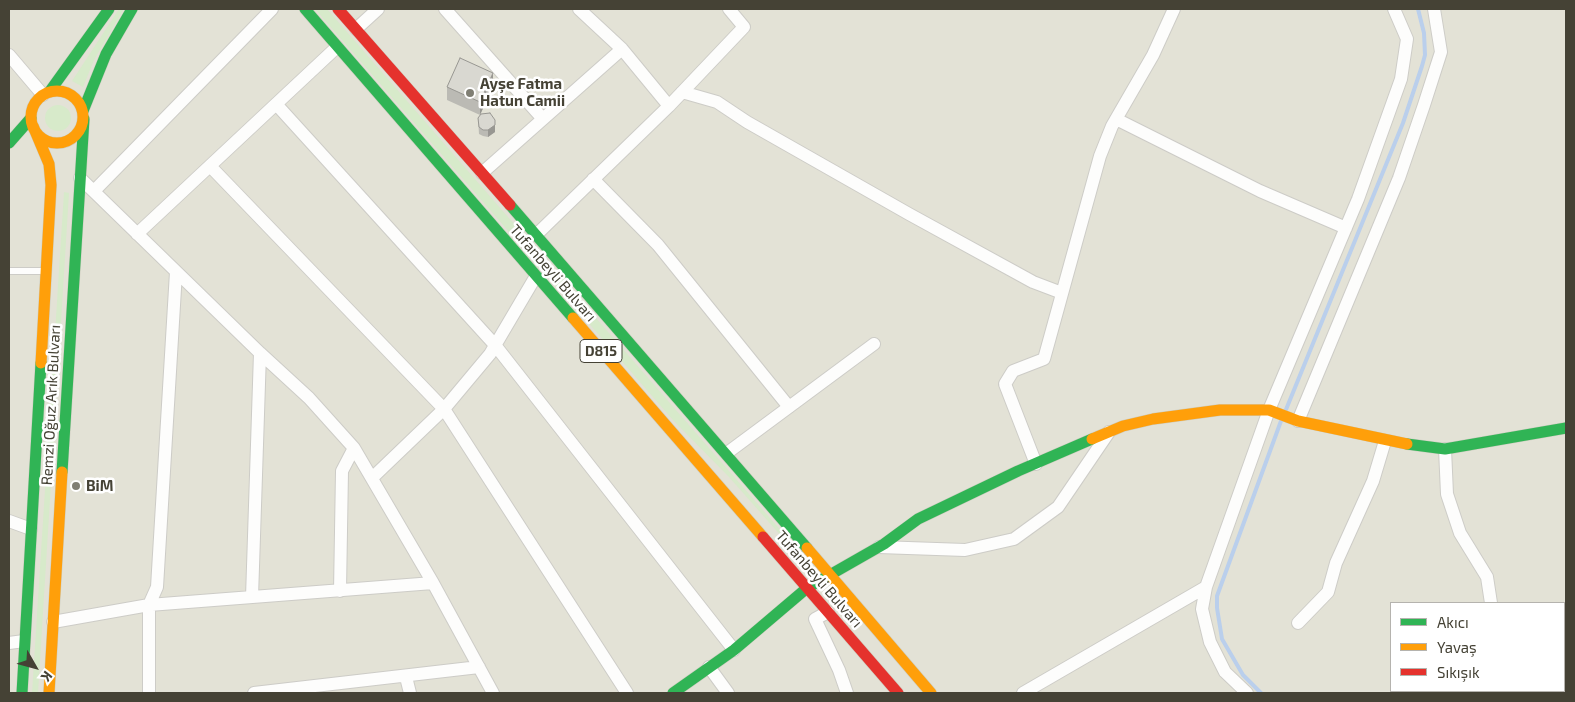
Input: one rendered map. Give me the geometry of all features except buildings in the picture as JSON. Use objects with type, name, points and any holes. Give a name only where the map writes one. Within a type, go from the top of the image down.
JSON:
[{"type":"main road","points":[[9,143],[32,122],[36,101],[46,93],[109,9]]},
{"type":"main road","points":[[32,122],[44,140],[62,143],[77,135],[106,54],[132,9]]},
{"type":"main road","name":"Tufanbeyli Bulvarı","points":[[305,9],[898,693]]},
{"type":"main road","name":"Tufanbeyli Bulvarı","points":[[338,9],[726,453],[931,693]]},
{"type":"main road","points":[[46,93],[59,90],[74,96],[84,115]]},
{"type":"main road","name":"Remzi Oğuz Arık Bulvarı","points":[[49,693],[84,115]]},
{"type":"main road","name":"Remzi Oğuz Arık Bulvarı","points":[[22,693],[47,271],[50,174],[45,154],[32,122]]},
{"type":"main road","points":[[673,693],[734,650],[807,588],[879,547],[918,519],[1122,426],[1153,418],[1220,410],[1271,411],[1298,421],[1385,441],[1445,449],[1566,428]]},
{"type":"street","points":[[94,192],[272,9]]},
{"type":"street","points":[[356,29],[378,9]]},
{"type":"street","points":[[445,9],[543,119]]},
{"type":"street","points":[[579,9],[622,49],[669,106]]},
{"type":"street","points":[[536,235],[669,106],[744,27],[729,9]]},
{"type":"street","points":[[1036,464],[1005,384],[1013,371],[1044,359],[1100,156],[1116,119],[1153,54],[1174,9]]},
{"type":"street","points":[[1247,693],[1225,672],[1210,642],[1202,610],[1206,587],[1271,411],[1346,228],[1401,79],[1407,40],[1394,9]]},
{"type":"street","points":[[1298,421],[1399,178],[1424,105],[1441,52],[1434,9]]},
{"type":"street","points":[[137,234],[337,47]]},
{"type":"street","points":[[482,172],[622,49]]},
{"type":"street","points":[[9,55],[46,93]]},
{"type":"street","points":[[682,92],[717,102],[747,122],[909,214],[1033,282],[1062,293]]},
{"type":"street","points":[[276,104],[495,345],[734,650]]},
{"type":"street","points":[[1116,119],[1260,191],[1346,228]]},
{"type":"street","points":[[210,166],[444,409],[627,693]]},
{"type":"street","points":[[80,178],[309,398],[354,448],[433,583],[493,693]]},
{"type":"street","points":[[593,179],[658,245],[789,407]]},
{"type":"street","points":[[148,693],[149,605],[157,587],[176,272]]},
{"type":"street","points":[[372,478],[444,409],[495,345],[536,276]]},
{"type":"street","points":[[726,453],[874,344]]},
{"type":"street","points":[[252,597],[260,353]]},
{"type":"street","points":[[879,547],[965,550],[1014,539],[1058,507],[1109,432]]},
{"type":"street","points":[[1298,623],[1328,592],[1336,563],[1373,481],[1385,441]]},
{"type":"street","points":[[340,590],[342,471],[354,448]]},
{"type":"street","points":[[1445,449],[1447,494],[1460,533],[1488,577],[1491,602]]},
{"type":"street","points":[[9,521],[31,528]]},
{"type":"street","points":[[53,622],[149,605],[433,583]]},
{"type":"street","points":[[1023,693],[1206,587]]},
{"type":"street","points":[[828,612],[814,619],[839,670],[847,693]]},
{"type":"street","points":[[9,643],[24,641]]},
{"type":"street","points":[[254,693],[406,678],[479,667]]},
{"type":"street","points":[[709,667],[728,693]]},
{"type":"street","points":[[406,678],[410,693]]},
{"type":"lane","points":[[9,271],[47,271]]},
{"type":"shaded area","points":[[9,9],[1566,9],[1566,693],[9,693]]},
{"type":"green space","points":[[119,9],[124,9],[94,60],[83,87],[72,81]]},
{"type":"green space","points":[[315,9],[327,9],[816,571],[814,573],[729,477],[673,420]]},
{"type":"green space","points":[[58,105],[67,109],[71,118],[67,127],[58,131],[49,127],[45,118],[49,109]]},
{"type":"green space","points":[[64,192],[69,193],[38,693],[32,693]]},
{"type":"waterway","points":[[1285,412],[1403,123],[1422,66],[1425,55],[1424,33],[1418,9]]},
{"type":"waterway","points":[[1261,693],[1243,675],[1222,639],[1217,596],[1281,421]]},
{"type":"traffic: fast","points":[[50,91],[109,9]]},
{"type":"traffic: fast","points":[[83,111],[106,54],[132,9]]},
{"type":"traffic: fast","points":[[305,9],[573,318]]},
{"type":"traffic: fast","points":[[9,143],[31,118]]},
{"type":"traffic: fast","points":[[62,472],[84,119]]},
{"type":"traffic: fast","points":[[510,205],[807,548]]},
{"type":"traffic: fast","points":[[22,693],[41,363]]},
{"type":"traffic: fast","points":[[1407,444],[1445,449],[1566,428]]},
{"type":"traffic: fast","points":[[673,693],[734,650],[807,588],[884,544],[918,519],[1018,471],[1092,439]]},
{"type":"traffic: slow","points":[[52,91],[62,91],[76,98],[83,112],[83,117],[83,122],[76,136],[62,143],[52,143],[42,139],[35,132],[31,122],[31,112],[35,102],[42,95],[52,91]]},
{"type":"traffic: slow","points":[[33,126],[49,164],[51,185],[41,363]]},
{"type":"traffic: slow","points":[[573,318],[763,537]]},
{"type":"traffic: slow","points":[[1092,439],[1123,426],[1153,419],[1220,410],[1269,410],[1298,421],[1407,444]]},
{"type":"traffic: slow","points":[[49,693],[62,472]]},
{"type":"traffic: slow","points":[[807,548],[931,693]]},
{"type":"traffic: jam","points":[[338,9],[510,205]]},
{"type":"traffic: jam","points":[[763,537],[898,693]]},
{"type":"place","name":"Ayşe Fatma Hatun Camii","points":[[470,93]]},
{"type":"place","name":"BiM","points":[[76,486]]}]
